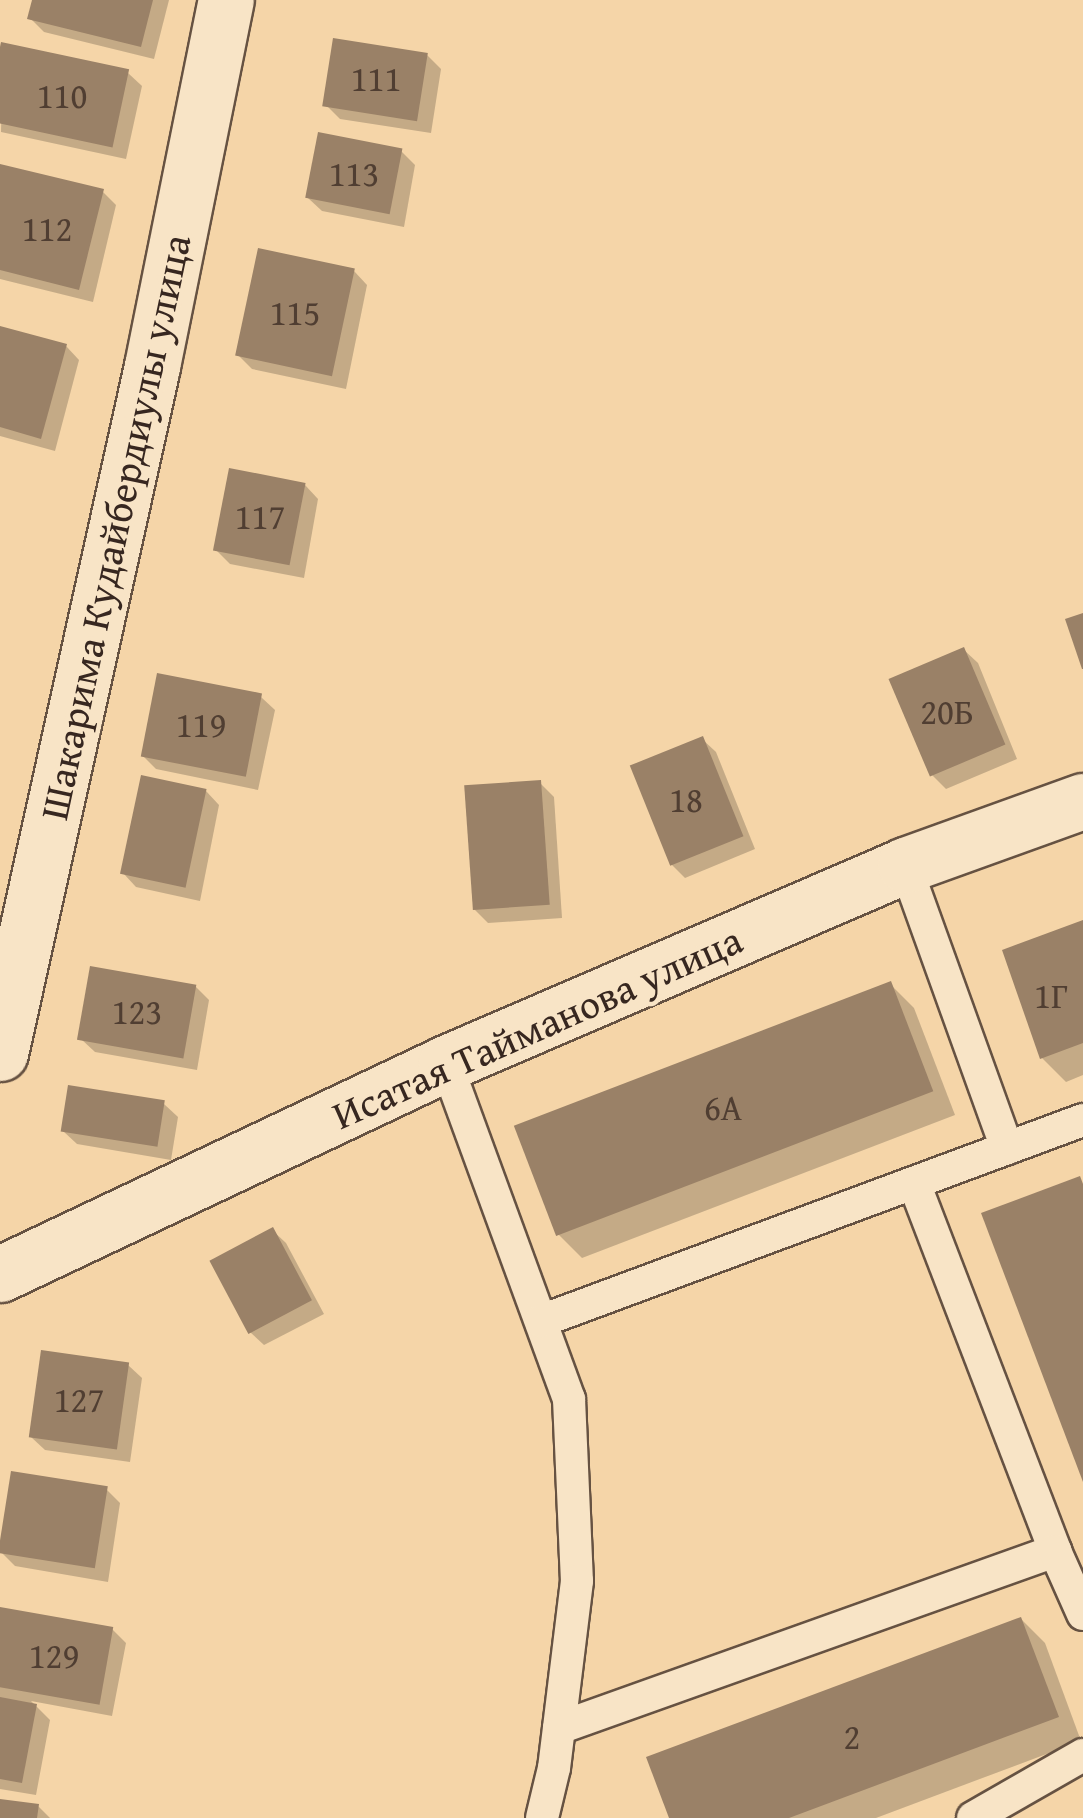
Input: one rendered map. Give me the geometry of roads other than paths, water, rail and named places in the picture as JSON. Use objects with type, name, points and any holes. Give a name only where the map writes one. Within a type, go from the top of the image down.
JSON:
[{"type":"street","name":"Шакарима Кудайбердиулы улица","points":[[0,1053],[152,366],[226,0]]},
{"type":"street","name":"Исатая Тайманова улица","points":[[0,1274],[446,1062],[905,865],[1083,801]]},
{"type":"lane","points":[[905,865],[1007,1148]]},
{"type":"lane","points":[[446,1062],[569,1399],[577,1581],[559,1728],[542,1818]]},
{"type":"lane","points":[[540,1321],[1083,1120]]},
{"type":"lane","points":[[914,1183],[1083,1614]]},
{"type":"lane","points":[[559,1728],[1056,1550]]},
{"type":"lane","points":[[973,1818],[1083,1756]]}]
